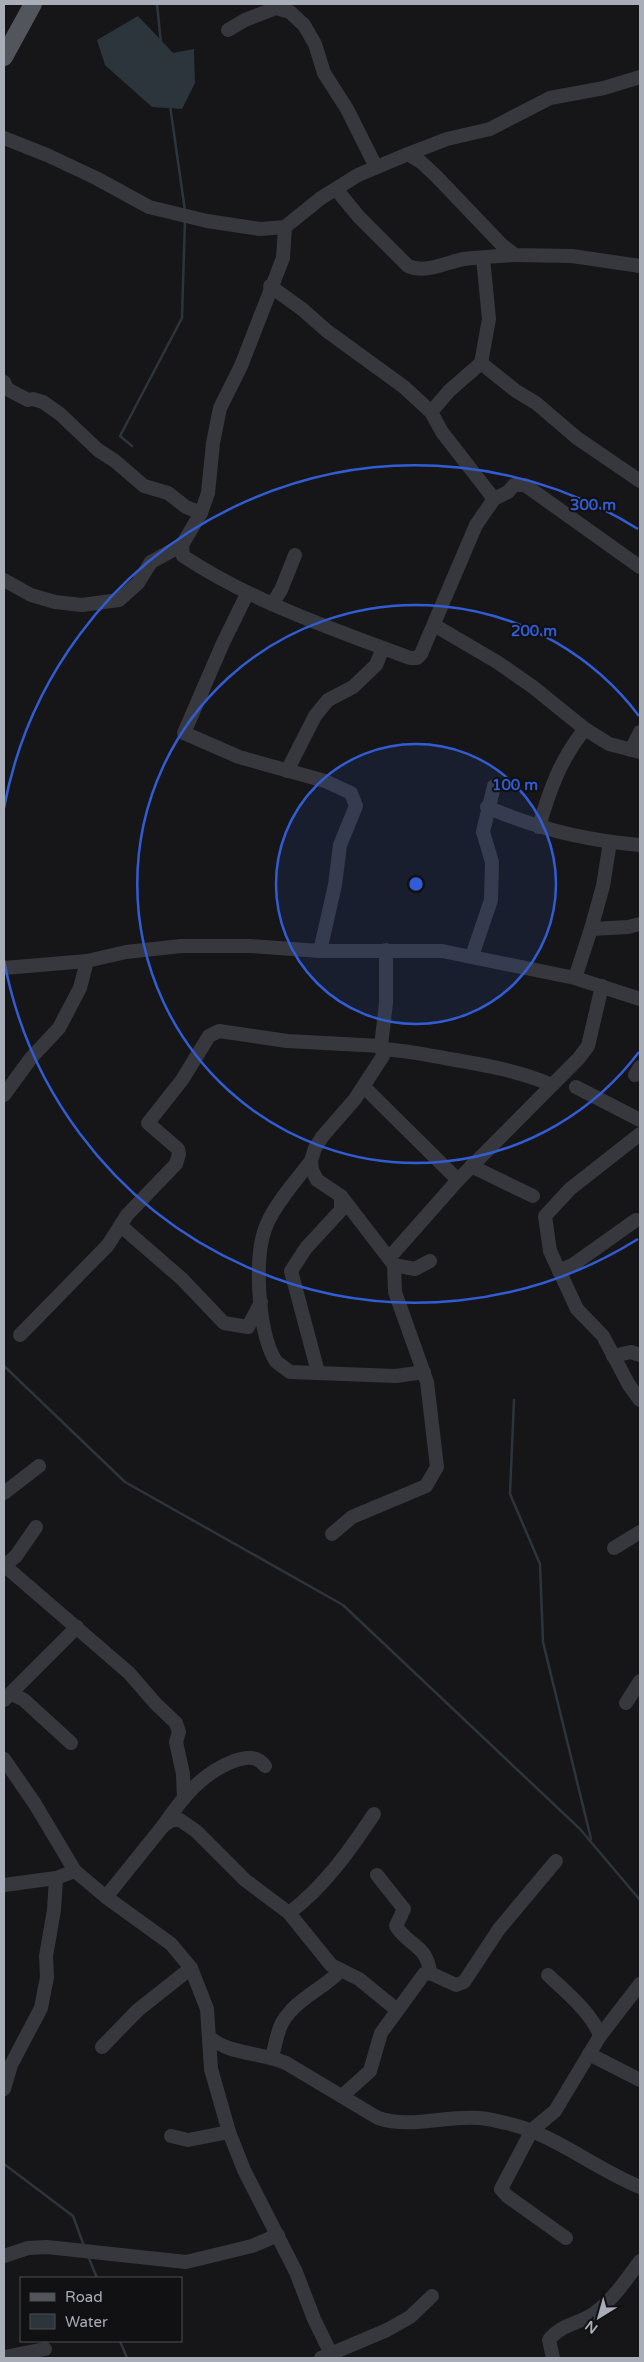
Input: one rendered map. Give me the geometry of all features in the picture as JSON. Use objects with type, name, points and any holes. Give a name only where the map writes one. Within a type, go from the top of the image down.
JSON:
[{"type":"main road","points":[[4,57],[33,4]]},
{"type":"street","points":[[228,30],[245,20],[276,8],[290,12],[304,25],[315,44],[324,73],[347,109],[376,167]]},
{"type":"street","points":[[4,138],[47,154],[96,178],[149,208],[225,224],[260,229],[285,227],[321,198],[376,167],[447,139],[490,129],[550,98],[604,88],[640,77]]},
{"type":"street","points":[[408,154],[421,162],[436,176],[515,255]]},
{"type":"street","points":[[336,189],[359,217],[408,266],[415,269],[427,269],[464,259],[515,255],[572,256],[640,266]]},
{"type":"street","points":[[4,580],[31,596],[55,602],[82,605],[119,600],[138,583],[151,562],[182,546],[201,513],[208,493],[213,443],[220,408],[241,366],[270,286],[283,258],[285,227]]},
{"type":"street","points":[[431,412],[449,392],[481,363],[489,319],[483,258]]},
{"type":"street","points":[[270,286],[302,309],[327,331],[404,387],[431,412],[442,432],[494,499]]},
{"type":"street","points":[[481,363],[516,391],[536,403],[571,433],[640,481]]},
{"type":"street","points":[[4,382],[6,389],[28,400],[33,399],[43,402],[60,414],[98,450],[115,461],[144,486],[168,493],[186,507],[201,513]]},
{"type":"street","points":[[182,546],[183,556],[248,594],[305,620],[410,658],[417,658],[421,654],[476,525],[494,499],[508,492],[514,485],[525,485],[640,567]]},
{"type":"street","points":[[272,604],[281,590],[295,555]]},
{"type":"street","points":[[248,594],[223,643],[184,733],[239,757],[325,780],[351,793],[355,803],[353,815],[340,845],[335,885],[320,951]]},
{"type":"street","points":[[434,625],[497,662],[533,687],[585,729],[609,744],[636,751],[640,732]]},
{"type":"street","points":[[287,771],[315,716],[328,700],[352,687],[376,665],[384,648]]},
{"type":"street","points":[[539,827],[558,769],[571,746],[585,729]]},
{"type":"street","points":[[472,956],[491,900],[492,862],[483,832],[487,807],[494,786]]},
{"type":"street","points":[[487,807],[539,827],[610,842],[639,842]]},
{"type":"street","points":[[575,978],[592,930],[603,886],[610,842]]},
{"type":"street","points":[[592,930],[640,924]]},
{"type":"street","points":[[4,968],[87,961],[126,952],[181,946],[250,946],[320,951],[442,951],[575,978],[640,998]]},
{"type":"street","points":[[386,950],[386,1003],[381,1047],[383,1056],[364,1087],[315,1148],[311,1161],[267,1224],[259,1259],[261,1302],[266,1335],[275,1361],[290,1372],[396,1376],[424,1372]]},
{"type":"street","points":[[4,1095],[31,1058],[59,1028],[80,988],[87,961]]},
{"type":"street","points":[[392,1262],[458,1180],[579,1058],[588,1046],[602,986]]},
{"type":"street","points":[[20,1335],[108,1245],[135,1206],[176,1164],[180,1154],[178,1149],[148,1124],[182,1080],[209,1036],[219,1031],[256,1038],[381,1047],[480,1064],[531,1076],[552,1085]]},
{"type":"street","points":[[364,1087],[458,1180]]},
{"type":"street","points":[[576,1087],[640,1120]]},
{"type":"street","points":[[640,1134],[570,1189],[545,1216],[550,1251],[577,1309],[603,1336],[629,1385],[640,1400]]},
{"type":"street","points":[[311,1161],[312,1170],[317,1180],[341,1196],[392,1262],[395,1292],[424,1372],[434,1425],[437,1467],[426,1486],[352,1518],[332,1534]]},
{"type":"street","points":[[471,1166],[533,1196]]},
{"type":"street","points":[[318,1372],[291,1271],[306,1248],[341,1210],[341,1196]]},
{"type":"street","points":[[559,1271],[574,1264],[636,1220]]},
{"type":"street","points":[[120,1226],[182,1280],[224,1323],[248,1327],[261,1302]]},
{"type":"street","points":[[392,1262],[415,1269],[430,1261]]},
{"type":"street","points":[[614,1356],[631,1352],[640,1355]]},
{"type":"street","points":[[4,1494],[39,1466]]},
{"type":"street","points":[[36,1527],[16,1556],[4,1566],[130,1673],[156,1704],[176,1723],[179,1732],[176,1742],[183,1774],[184,1798]]},
{"type":"street","points":[[614,1548],[640,1532]]},
{"type":"street","points":[[8,1697],[77,1627]]},
{"type":"street","points":[[626,1703],[640,1681]]},
{"type":"street","points":[[8,1697],[24,1700],[71,1743]]},
{"type":"street","points":[[106,1897],[196,1784],[221,1766],[241,1759],[253,1757],[262,1761],[266,1766]]},
{"type":"street","points":[[4,1759],[35,1804],[75,1871],[106,1897],[171,1944],[191,1968],[207,2009],[211,2069],[229,2132],[244,2170],[278,2235],[328,2356],[388,2330],[410,2317],[432,2296]]},
{"type":"street","points":[[289,1912],[312,1894],[342,1860],[374,1814]]},
{"type":"street","points":[[163,1826],[172,1820],[180,1820],[196,1831],[245,1880],[289,1912],[331,1965],[372,1988],[397,2010]]},
{"type":"street","points":[[342,2096],[370,2071],[381,2033],[424,1974],[430,1973],[456,1986],[464,1982],[499,1929],[556,1861]]},
{"type":"street","points":[[4,1885],[56,1878],[75,1871]]},
{"type":"street","points":[[377,1875],[404,1909],[396,1926],[399,1932],[424,1952],[429,1962],[430,1973]]},
{"type":"street","points":[[4,2089],[11,2065],[41,2008],[47,1977],[46,1956],[54,1910],[56,1878]]},
{"type":"street","points":[[102,2047],[138,2010],[191,1968]]},
{"type":"street","points":[[272,2057],[282,2024],[292,2010],[331,1981],[341,1970]]},
{"type":"street","points":[[548,1975],[597,2026],[600,2036]]},
{"type":"street","points":[[566,2238],[500,2189],[532,2130],[555,2111],[600,2036],[640,1984]]},
{"type":"street","points":[[208,2037],[219,2046],[272,2057],[302,2072],[378,2118],[408,2124],[479,2118],[532,2130],[614,2177],[640,2187]]},
{"type":"street","points":[[589,2054],[640,2080]]},
{"type":"street","points":[[171,2136],[188,2140],[229,2132]]},
{"type":"street","points":[[4,2256],[28,2248],[47,2247],[186,2262],[252,2246],[278,2235]]},
{"type":"street","points":[[553,2358],[549,2340],[553,2334],[594,2314],[606,2303],[640,2261]]},
{"type":"street","points":[[4,2357],[45,2348]]},
{"type":"water","points":[[138,16],[173,53],[194,49],[195,83],[182,109],[152,107],[105,65],[97,40]]},
{"type":"waterway","points":[[157,4],[161,43]]},
{"type":"waterway","points":[[170,105],[185,211]]},
{"type":"waterway","points":[[132,446],[120,436],[182,318],[185,219]]},
{"type":"waterway","points":[[4,1366],[125,1482],[343,1605],[580,1829],[640,1900]]},
{"type":"waterway","points":[[514,1400],[510,1494],[540,1564],[543,1642],[591,1839]]},
{"type":"waterway","points":[[4,2164],[73,2216],[84,2246]]},
{"type":"waterway","points":[[88,2256],[97,2277]]},
{"type":"waterway","points":[[120,2342],[127,2358]]}]
